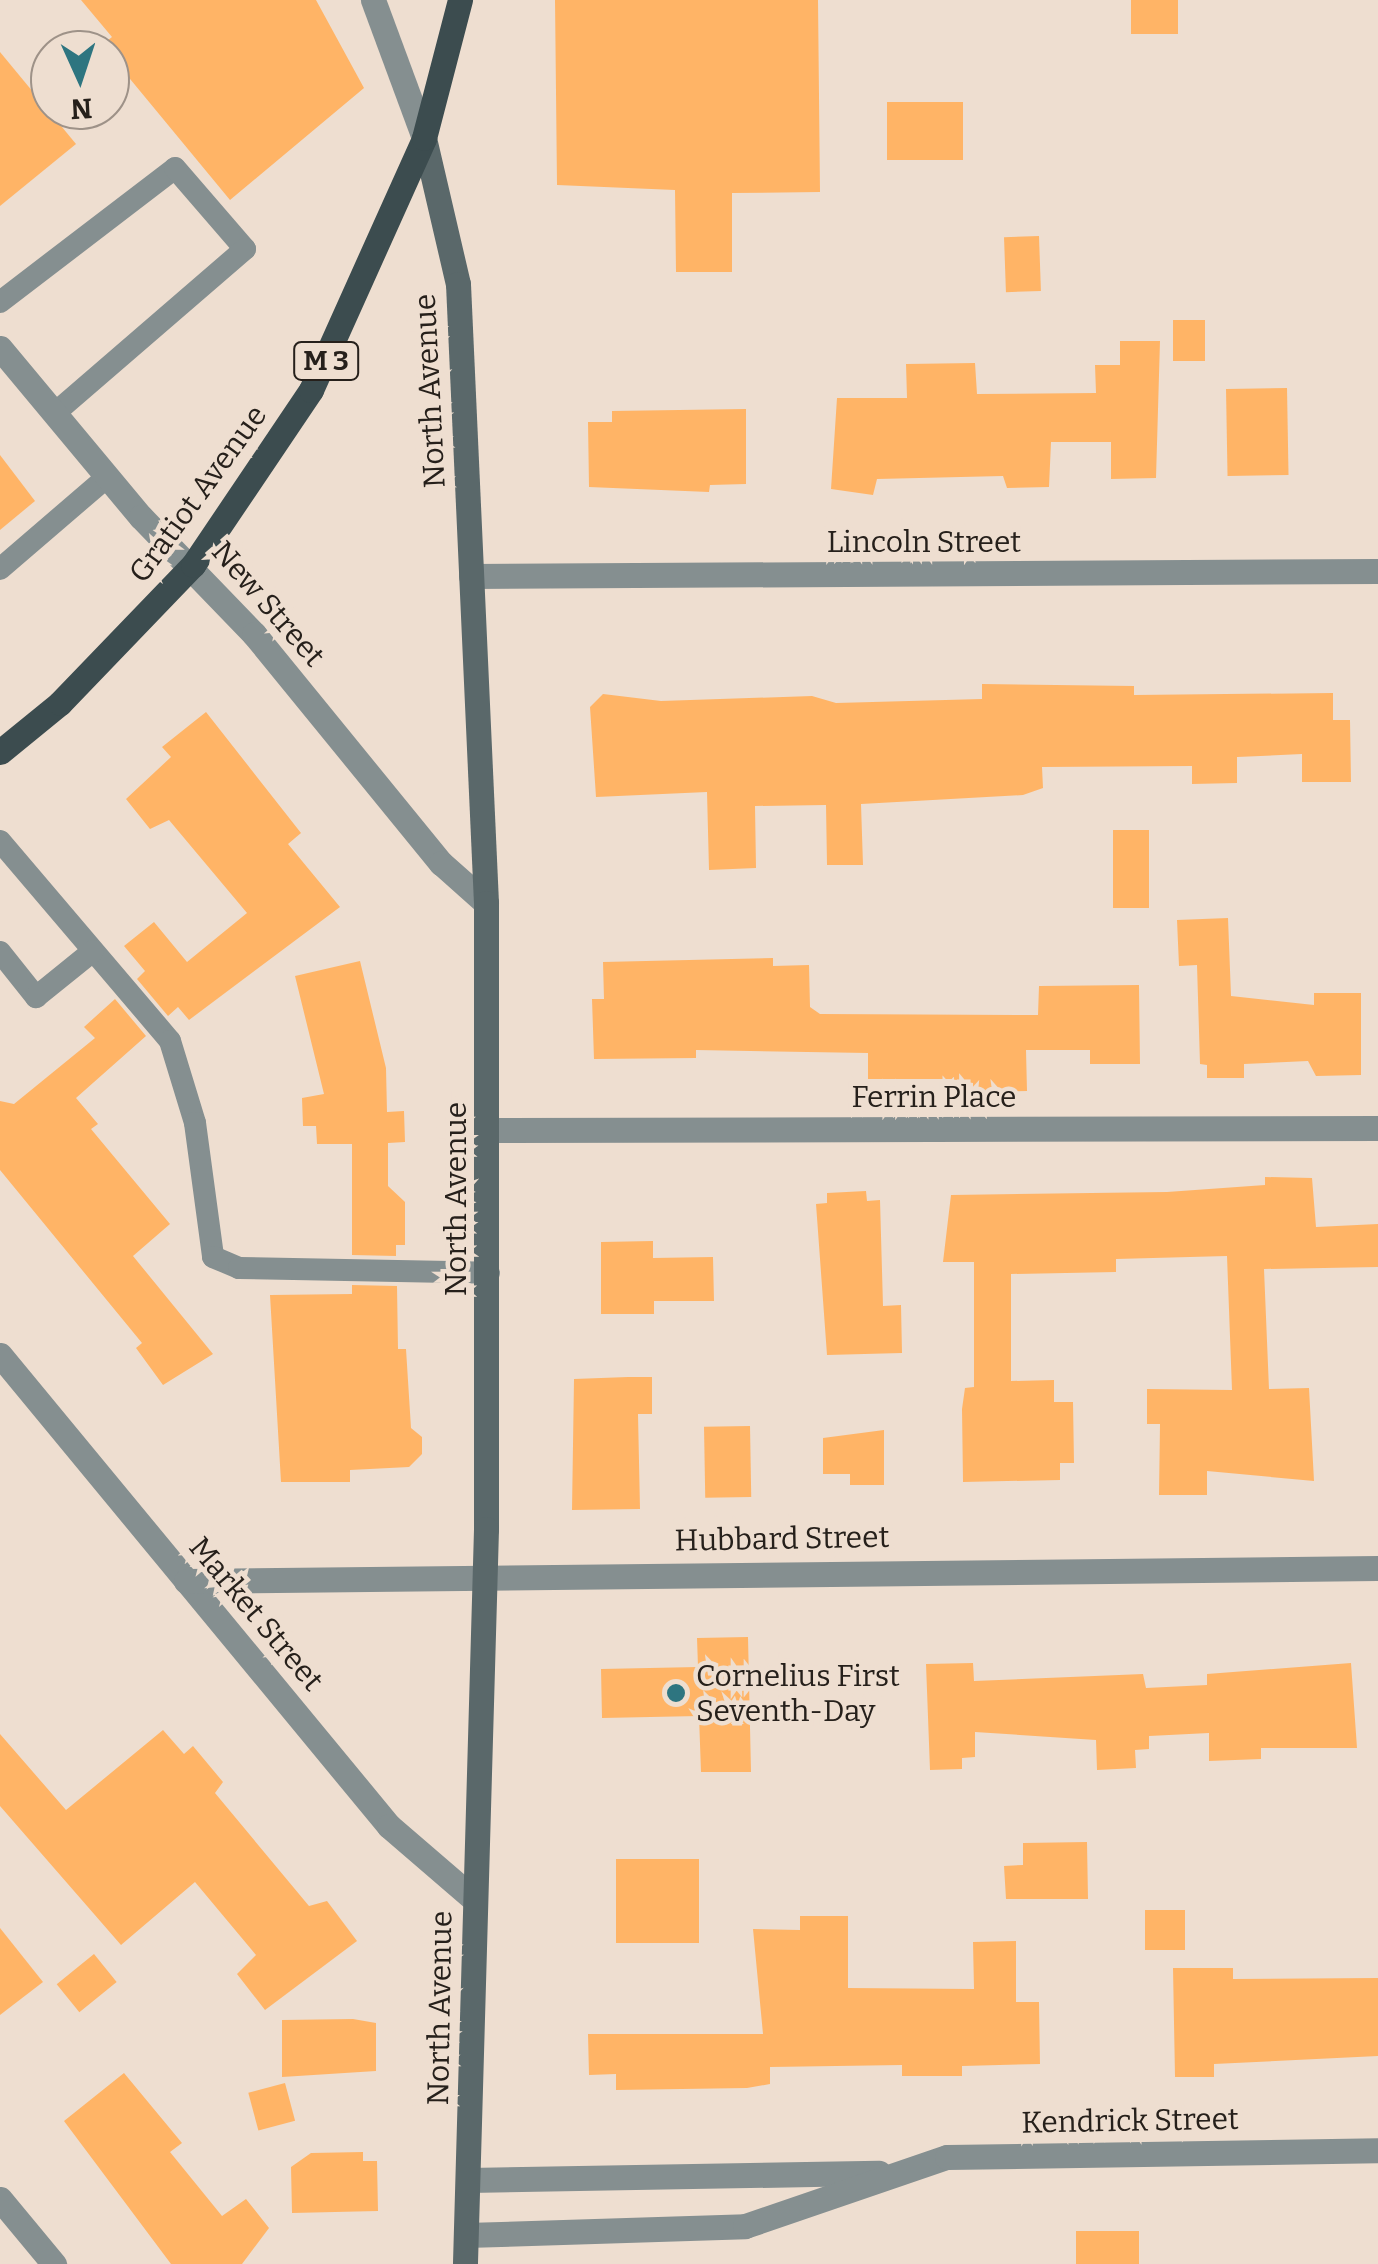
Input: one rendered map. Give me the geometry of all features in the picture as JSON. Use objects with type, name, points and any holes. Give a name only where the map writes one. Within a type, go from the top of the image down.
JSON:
[{"type":"main road","name":"Gratiot Avenue","points":[[0,752],[60,703],[193,565],[311,390],[424,138],[460,0]]},
{"type":"main road","name":"North Avenue","points":[[424,138],[458,284],[486,903],[490,1130],[486,1576],[465,2264]]},
{"type":"street","points":[[372,0],[424,138]]},
{"type":"street","name":"New Street","points":[[3,356],[108,477],[193,565],[441,864],[486,903]]},
{"type":"street","name":"Lincoln Street","points":[[471,576],[1378,571]]},
{"type":"street","name":"Ferrin Place","points":[[490,1130],[1378,1128]]},
{"type":"street","name":"Market Street","points":[[0,1355],[389,1826],[475,1900]]},
{"type":"street","name":"Hubbard Street","points":[[186,1581],[1378,1568]]},
{"type":"street","name":"Kendrick Street","points":[[468,2180],[884,2172],[947,2157],[1378,2150]]},
{"type":"street","name":"Kendrick Street","points":[[466,2236],[745,2226],[806,2211],[884,2172]]},
{"type":"street","points":[[0,2198],[54,2264]]},
{"type":"lane","points":[[0,302],[175,168],[245,249],[54,413]]},
{"type":"lane","points":[[0,569],[108,477]]},
{"type":"lane","points":[[0,841],[175,1052],[195,1123],[213,1257],[239,1268],[489,1273]]},
{"type":"lane","points":[[0,952],[36,996],[93,950]]},
{"type":"building","points":[[81,0],[316,0],[364,88],[230,200],[130,79],[130,30],[106,30]]},
{"type":"building","points":[[555,0],[818,0],[820,192],[732,193],[732,272],[676,272],[675,190],[557,185]]},
{"type":"building","points":[[1131,0],[1178,0],[1178,34],[1131,34]]},
{"type":"building","points":[[0,52],[30,88],[30,130],[64,130],[76,144],[0,206]]},
{"type":"building","points":[[887,102],[963,102],[963,160],[887,160]]},
{"type":"building","points":[[1039,236],[1041,291],[1006,292],[1004,237]]},
{"type":"building","points":[[1173,320],[1205,320],[1205,361],[1173,361]]},
{"type":"building","points":[[1120,341],[1160,341],[1156,478],[1111,479],[1111,442],[1051,442],[1049,487],[1007,488],[1003,476],[877,479],[873,495],[831,489],[837,398],[907,398],[906,364],[975,363],[977,394],[1096,393],[1095,365],[1120,365]]},
{"type":"building","points":[[1287,388],[1289,475],[1228,476],[1226,389]]},
{"type":"building","points":[[746,409],[746,484],[710,485],[709,492],[589,487],[588,422],[612,422],[612,411]]},
{"type":"building","points":[[0,455],[35,501],[0,530]]},
{"type":"building","points":[[982,684],[1134,686],[1134,695],[1333,693],[1333,720],[1350,720],[1351,782],[1302,782],[1302,754],[1237,757],[1237,783],[1192,784],[1192,766],[1042,767],[1043,788],[1023,795],[861,804],[863,865],[827,865],[826,805],[755,806],[756,868],[709,870],[707,792],[596,797],[590,707],[603,694],[661,701],[812,696],[836,703],[982,699]]},
{"type":"building","points":[[206,712],[301,833],[288,844],[340,907],[189,1020],[178,1007],[168,1016],[137,979],[145,971],[124,946],[154,922],[187,962],[247,913],[169,820],[150,829],[126,799],[171,757],[162,747]]},
{"type":"building","points":[[1113,830],[1149,830],[1149,908],[1113,908]]},
{"type":"building","points":[[1228,918],[1231,996],[1314,1005],[1314,993],[1361,993],[1361,1075],[1316,1076],[1308,1061],[1244,1064],[1244,1078],[1207,1078],[1207,1065],[1200,1064],[1197,965],[1179,966],[1177,920]]},
{"type":"building","points":[[773,958],[773,966],[809,965],[810,1007],[820,1014],[1038,1015],[1039,986],[1139,985],[1140,1064],[1090,1064],[1090,1050],[1026,1050],[1027,1091],[973,1092],[973,1083],[951,1079],[868,1079],[868,1053],[696,1050],[696,1058],[594,1059],[592,999],[604,999],[603,962]]},
{"type":"building","points":[[360,961],[386,1068],[387,1112],[404,1111],[405,1142],[388,1143],[388,1186],[405,1202],[405,1245],[396,1245],[396,1256],[352,1255],[352,1144],[317,1144],[316,1126],[303,1126],[302,1098],[324,1094],[295,976]]},
{"type":"building","points":[[115,999],[146,1036],[76,1098],[98,1124],[91,1129],[170,1224],[133,1256],[213,1354],[163,1385],[136,1348],[142,1343],[0,1170],[0,1101],[14,1104],[95,1038],[84,1027]]},
{"type":"building","points":[[1265,1177],[1312,1178],[1316,1227],[1378,1224],[1378,1267],[1264,1269],[1269,1389],[1309,1388],[1314,1481],[1207,1471],[1207,1495],[1159,1495],[1160,1424],[1147,1424],[1147,1389],[1232,1390],[1227,1256],[1116,1259],[1116,1272],[1011,1274],[1011,1381],[1054,1380],[1054,1402],[1073,1402],[1074,1463],[1060,1463],[1060,1480],[963,1482],[962,1409],[965,1388],[974,1387],[974,1262],[943,1262],[951,1195],[1167,1192],[1265,1185]]},
{"type":"building","points":[[866,1191],[867,1201],[880,1200],[883,1306],[901,1305],[902,1353],[827,1355],[816,1204],[827,1203],[827,1193]]},
{"type":"building","points":[[653,1241],[653,1258],[713,1257],[714,1301],[654,1301],[654,1314],[601,1314],[601,1242]]},
{"type":"building","points":[[352,1285],[397,1286],[398,1349],[406,1349],[411,1428],[422,1437],[422,1454],[409,1467],[350,1470],[350,1482],[281,1482],[270,1295],[352,1294]]},
{"type":"building","points":[[652,1377],[652,1414],[638,1414],[640,1509],[572,1510],[574,1379]]},
{"type":"building","points":[[750,1426],[751,1497],[705,1498],[704,1427]]},
{"type":"building","points":[[884,1430],[884,1485],[850,1485],[850,1474],[823,1474],[823,1438]]},
{"type":"building","name":"Cornelius First Seventh-Day","points":[[748,1637],[751,1772],[701,1772],[699,1716],[602,1718],[601,1669],[698,1667],[697,1638]]},
{"type":"building","points":[[973,1663],[974,1681],[1143,1674],[1146,1688],[1207,1685],[1207,1674],[1351,1663],[1357,1748],[1261,1748],[1261,1759],[1209,1761],[1209,1733],[1149,1736],[1149,1749],[1135,1750],[1136,1768],[1097,1770],[1096,1740],[975,1732],[975,1757],[962,1758],[962,1769],[930,1770],[926,1664]]},
{"type":"building","points":[[163,1730],[184,1754],[193,1746],[223,1782],[215,1793],[309,1906],[327,1901],[357,1941],[265,2010],[237,1974],[256,1955],[195,1882],[121,1945],[0,1806],[0,1734],[66,1810]]},
{"type":"building","points":[[1087,1842],[1088,1899],[1006,1899],[1004,1866],[1023,1865],[1023,1843]]},
{"type":"building","points":[[616,1859],[699,1859],[699,1943],[616,1943]]},
{"type":"building","points":[[1145,1910],[1185,1910],[1185,1950],[1145,1950]]},
{"type":"building","points":[[800,1916],[848,1916],[848,1988],[974,1989],[973,1942],[1016,1941],[1016,2002],[1039,2002],[1040,2064],[962,2066],[962,2076],[902,2076],[902,2065],[770,2067],[770,2084],[747,2088],[616,2090],[616,2074],[589,2075],[588,2034],[763,2034],[753,1929],[800,1930]]},
{"type":"building","points":[[0,1928],[43,1982],[0,2015]]},
{"type":"building","points":[[94,1954],[117,1982],[79,2012],[57,1984]]},
{"type":"building","points":[[1173,1968],[1233,1968],[1233,1979],[1378,1978],[1378,2056],[1214,2064],[1214,2077],[1175,2077]]},
{"type":"building","points":[[353,2019],[376,2023],[376,2071],[282,2077],[282,2020]]},
{"type":"building","points":[[124,2073],[182,2143],[170,2152],[222,2216],[246,2199],[269,2228],[242,2264],[171,2264],[64,2121]]},
{"type":"building","points":[[285,2083],[295,2121],[258,2131],[248,2093]]},
{"type":"building","points":[[363,2152],[363,2161],[377,2161],[378,2211],[292,2213],[291,2167],[311,2153]]},
{"type":"building","points":[[1076,2231],[1139,2231],[1139,2264],[1076,2264]]},
{"type":"place","name":"Cornelius First Seventh-Day","points":[[676,1693]]}]
